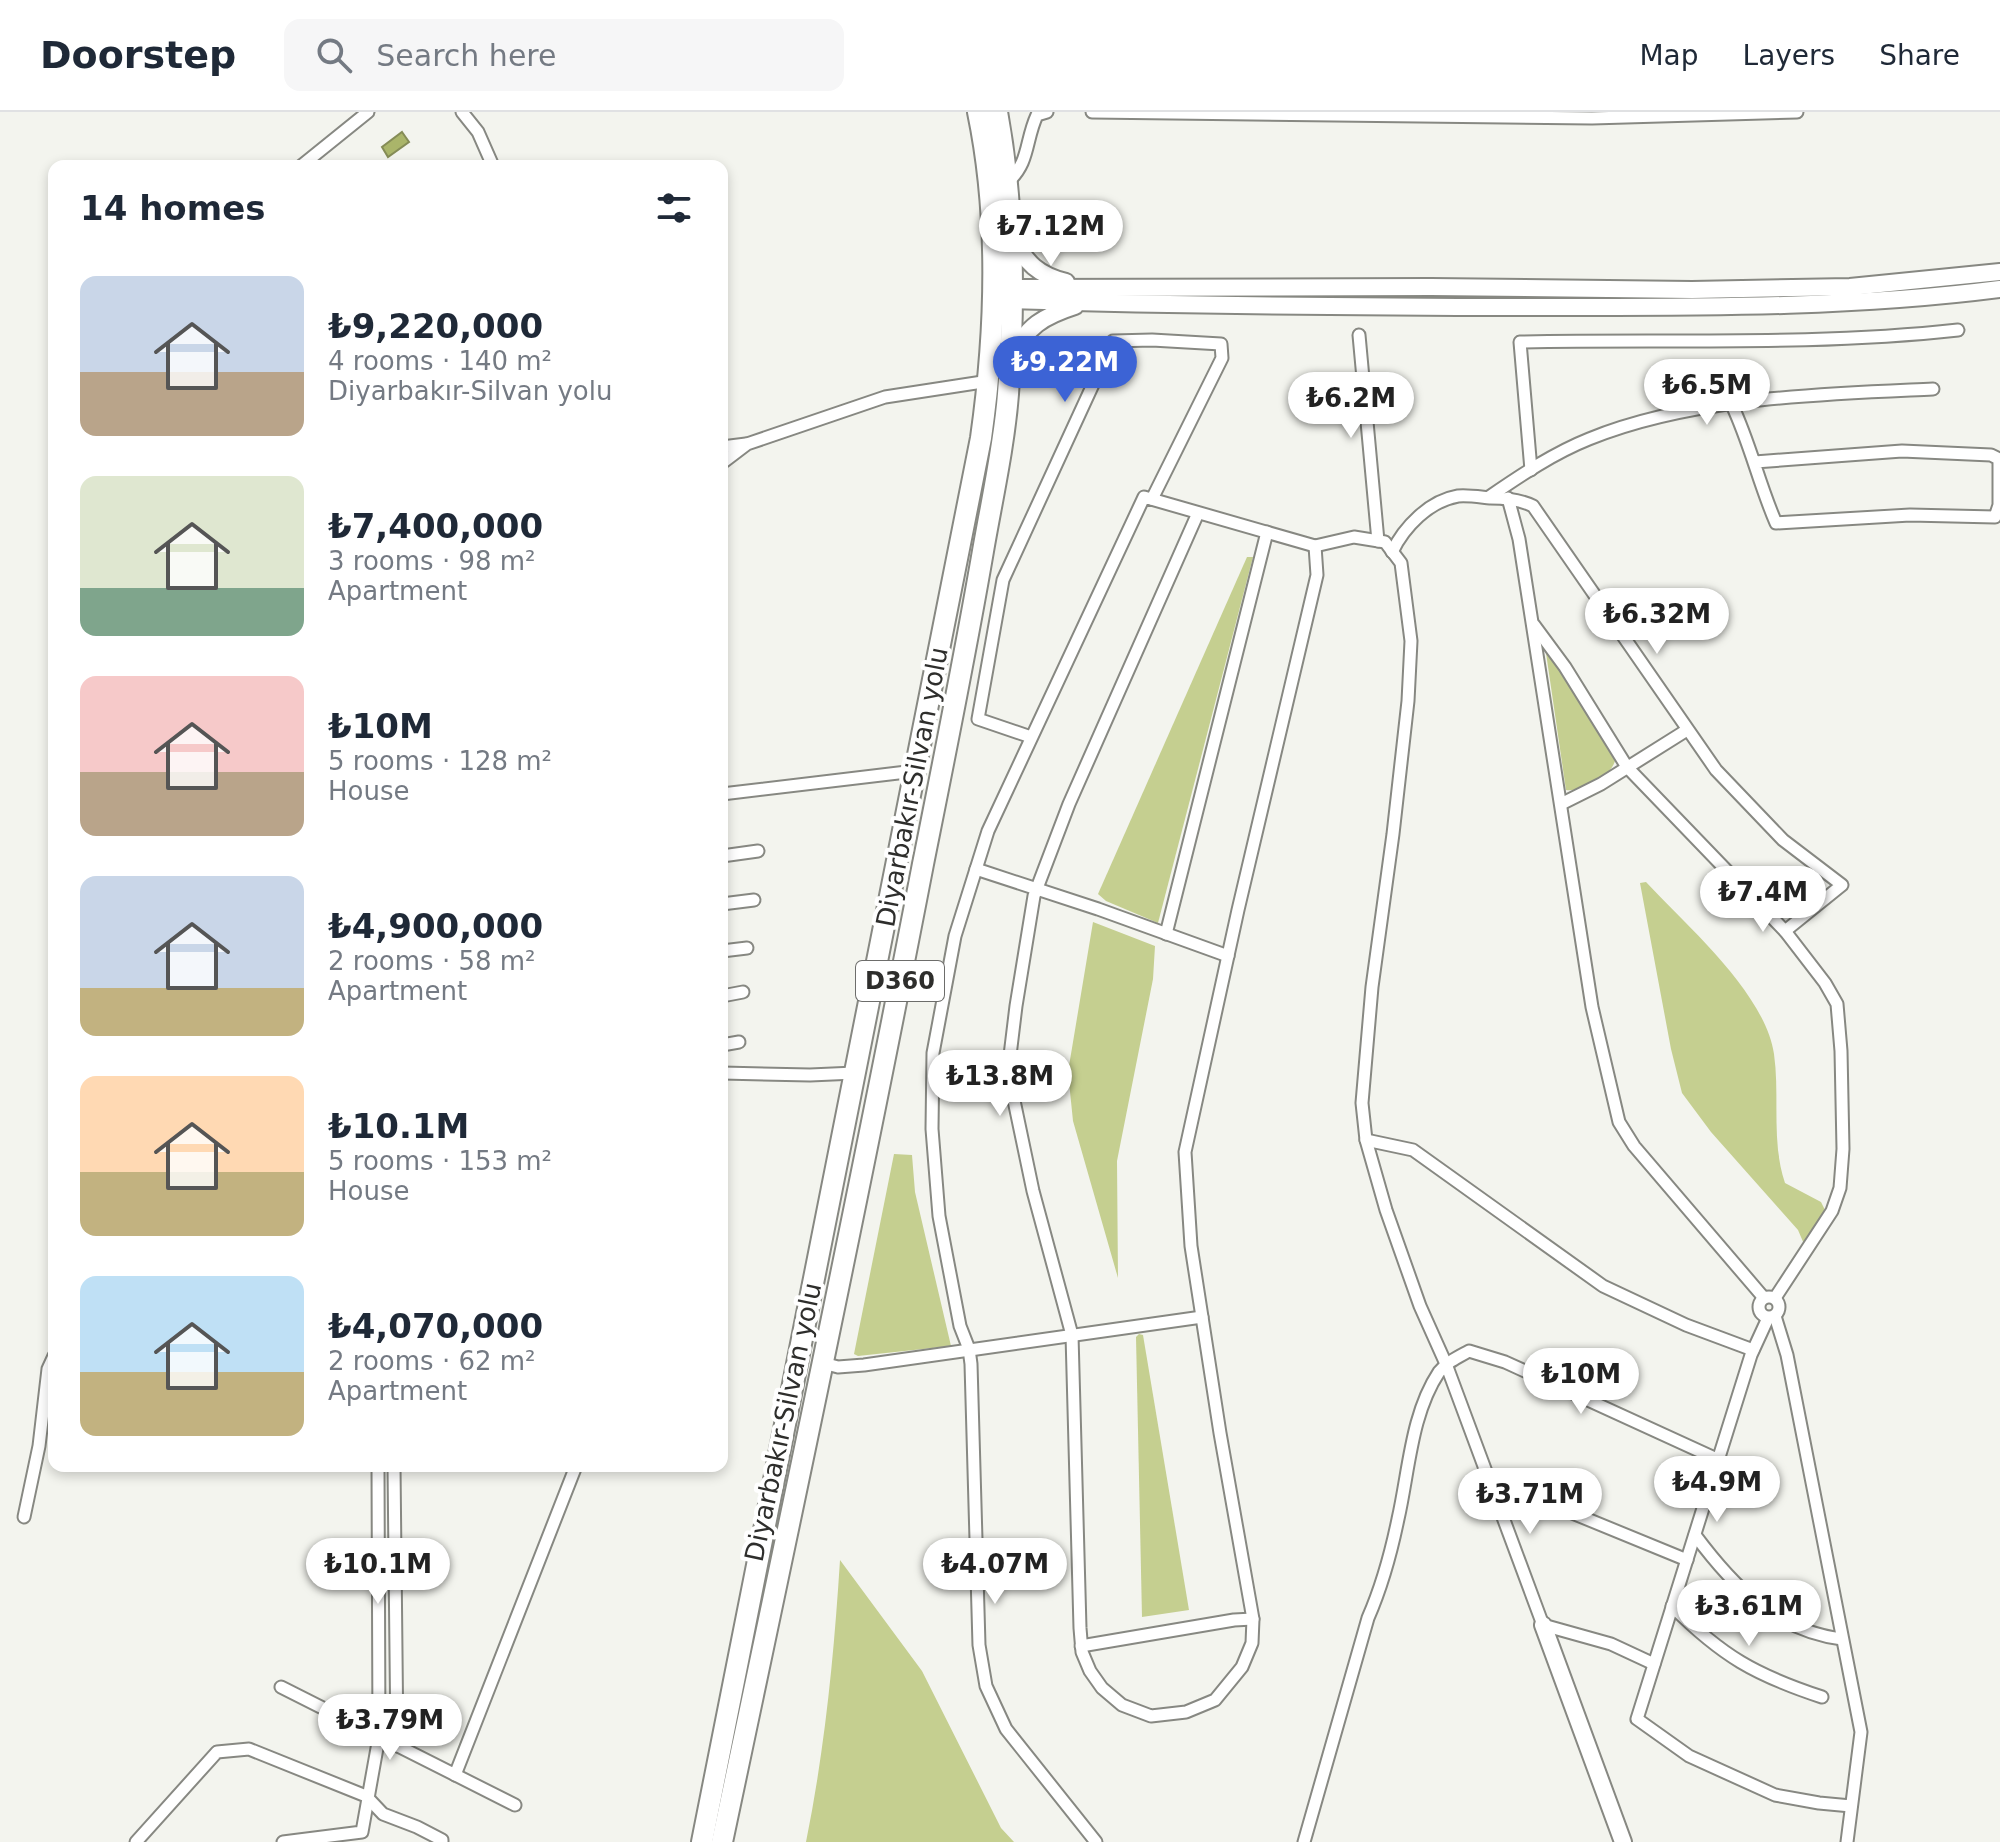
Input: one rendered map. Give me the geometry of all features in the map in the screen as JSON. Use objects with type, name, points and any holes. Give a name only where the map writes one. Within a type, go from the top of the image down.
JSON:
[{"type":"highway","name":"D360","points":[[702,1842],[981,438],[989,381],[992,272],[990,185],[978,112]]},
{"type":"highway","name":"Diyarbakır-Silvan yolu","points":[[722,1842],[823,1363],[974,606],[1008,396],[1012,236],[1008,182],[997,112]]},
{"type":"street","points":[[308,160],[368,112]]},
{"type":"street","points":[[462,112],[478,132],[490,160]]},
{"type":"street","points":[[1008,182],[1021,170],[1030,130],[1037,115],[1047,112]]},
{"type":"street","points":[[1092,112],[1592,118],[1797,112]]},
{"type":"street","points":[[1012,236],[1032,267],[1089,296],[1431,287],[1692,290],[1850,287],[2000,272]]},
{"type":"street","points":[[1011,294],[1445,307],[1672,307],[1845,303],[2000,289]]},
{"type":"street","points":[[1008,396],[1019,342],[1029,329],[1089,296]]},
{"type":"street","points":[[1531,470],[1520,342],[1797,341],[1862,339],[1958,330]]},
{"type":"street","points":[[1359,335],[1378,541]]},
{"type":"street","points":[[1031,737],[978,719],[1003,580],[1113,341],[1221,344],[1222,358],[1152,499]]},
{"type":"street","points":[[728,446],[747,444],[885,397],[989,381]]},
{"type":"street","points":[[1489,498],[1531,470],[1589,439],[1649,420],[1732,405],[1842,393],[1933,389]]},
{"type":"street","points":[[1732,405],[1776,523],[1910,515],[1995,517],[1999,505],[1999,459],[1991,455],[1902,451],[1755,462]]},
{"type":"street","points":[[728,458],[747,444]]},
{"type":"street","points":[[1392,552],[1400,535],[1426,510],[1456,496],[1508,498],[1533,506],[1716,770],[1783,840],[1842,885],[1785,931]]},
{"type":"street","points":[[1096,1842],[1006,1729],[986,1686],[979,1645],[969,1349],[960,1326],[939,1216],[932,1099],[936,1039],[955,936],[988,831],[1144,497],[1315,546],[1354,537],[1385,542],[1401,563],[1411,641],[1408,701],[1372,987],[1362,1103],[1366,1140],[1386,1210],[1420,1306],[1446,1364],[1623,1842]]},
{"type":"street","points":[[1508,498],[1519,539],[1592,1007],[1619,1122],[1634,1146],[1780,1307],[1753,1350],[1637,1719],[1689,1756],[1775,1795],[1851,1806]]},
{"type":"street","points":[[1198,513],[1069,804],[1037,888],[1008,1072],[1033,1191],[1072,1335],[1081,1646],[1090,1671],[1102,1688],[1122,1705],[1151,1716],[1186,1712],[1215,1700],[1242,1667],[1252,1643],[1253,1619],[1190,1233],[1185,1152],[1317,575],[1315,546]]},
{"type":"street","points":[[1166,934],[1267,532]]},
{"type":"street","points":[[1531,622],[1565,667],[1627,767],[1785,931],[1825,983],[1837,1004],[1843,1149],[1840,1188],[1832,1211],[1759,1309],[1762,1315],[1771,1317]]},
{"type":"street","points":[[1561,804],[1687,730]]},
{"type":"street","points":[[728,793],[915,771]]},
{"type":"street","points":[[728,855],[758,851]]},
{"type":"street","points":[[976,869],[1228,956]]},
{"type":"street","points":[[728,903],[754,900]]},
{"type":"street","points":[[728,950],[747,948]]},
{"type":"street","points":[[728,995],[743,992]]},
{"type":"street","points":[[728,1044],[739,1042]]},
{"type":"street","points":[[728,1073],[855,1073]]},
{"type":"street","points":[[1366,1140],[1413,1150],[1603,1286],[1686,1325],[1753,1350]]},
{"type":"street","points":[[823,1363],[851,1366],[1202,1317]]},
{"type":"street","points":[[1771,1317],[1787,1355],[1861,1732],[1847,1842]]},
{"type":"street","points":[[1304,1842],[1368,1618],[1380,1590],[1425,1402],[1438,1373],[1446,1364],[1469,1351],[1505,1362],[1719,1460]]},
{"type":"street","points":[[24,1517],[39,1446],[48,1369]]},
{"type":"street","points":[[362,1832],[366,1796],[379,1737],[378,1472]]},
{"type":"street","points":[[394,1472],[397,1746]]},
{"type":"street","points":[[455,1775],[574,1472]]},
{"type":"street","points":[[1494,1491],[1521,1492],[1687,1560]]},
{"type":"street","points":[[1695,1535],[1745,1595],[1773,1616],[1822,1637],[1842,1639]]},
{"type":"street","points":[[1672,1606],[1705,1639],[1736,1660],[1776,1682],[1822,1697]]},
{"type":"street","points":[[1081,1646],[1253,1619]]},
{"type":"street","points":[[1543,1625],[1611,1644],[1654,1664]]},
{"type":"street","points":[[281,1687],[515,1805]]},
{"type":"street","points":[[136,1842],[217,1752],[234,1749],[249,1749],[366,1796],[383,1814],[417,1827],[442,1842]]},
{"type":"street","points":[[283,1842],[362,1832],[383,1814]]},
{"type":"shaded area","points":[[402,132],[409,142],[388,157],[382,147]]},
{"type":"shaded area","points":[[1247,557],[1253,557],[1158,923],[1106,901],[1098,894]]},
{"type":"shaded area","points":[[1545,646],[1615,761],[1602,778],[1580,789],[1566,790]]},
{"type":"shaded area","points":[[1646,882],[1722,962],[1756,1008],[1768,1031],[1776,1070],[1778,1151],[1785,1183],[1821,1202],[1825,1210],[1804,1244],[1798,1230],[1711,1132],[1682,1093],[1640,883]]},
{"type":"shaded area","points":[[1093,922],[1155,946],[1153,979],[1117,1161],[1118,1278],[1073,1121],[1068,1072]]},
{"type":"shaded area","points":[[894,1154],[912,1155],[915,1192],[951,1346],[858,1356],[854,1354]]},
{"type":"shaded area","points":[[1143,1335],[1189,1610],[1142,1617],[1136,1337]]},
{"type":"shaded area","points":[[840,1560],[922,1671],[1001,1828],[1014,1842],[806,1842],[828,1701]]}]
